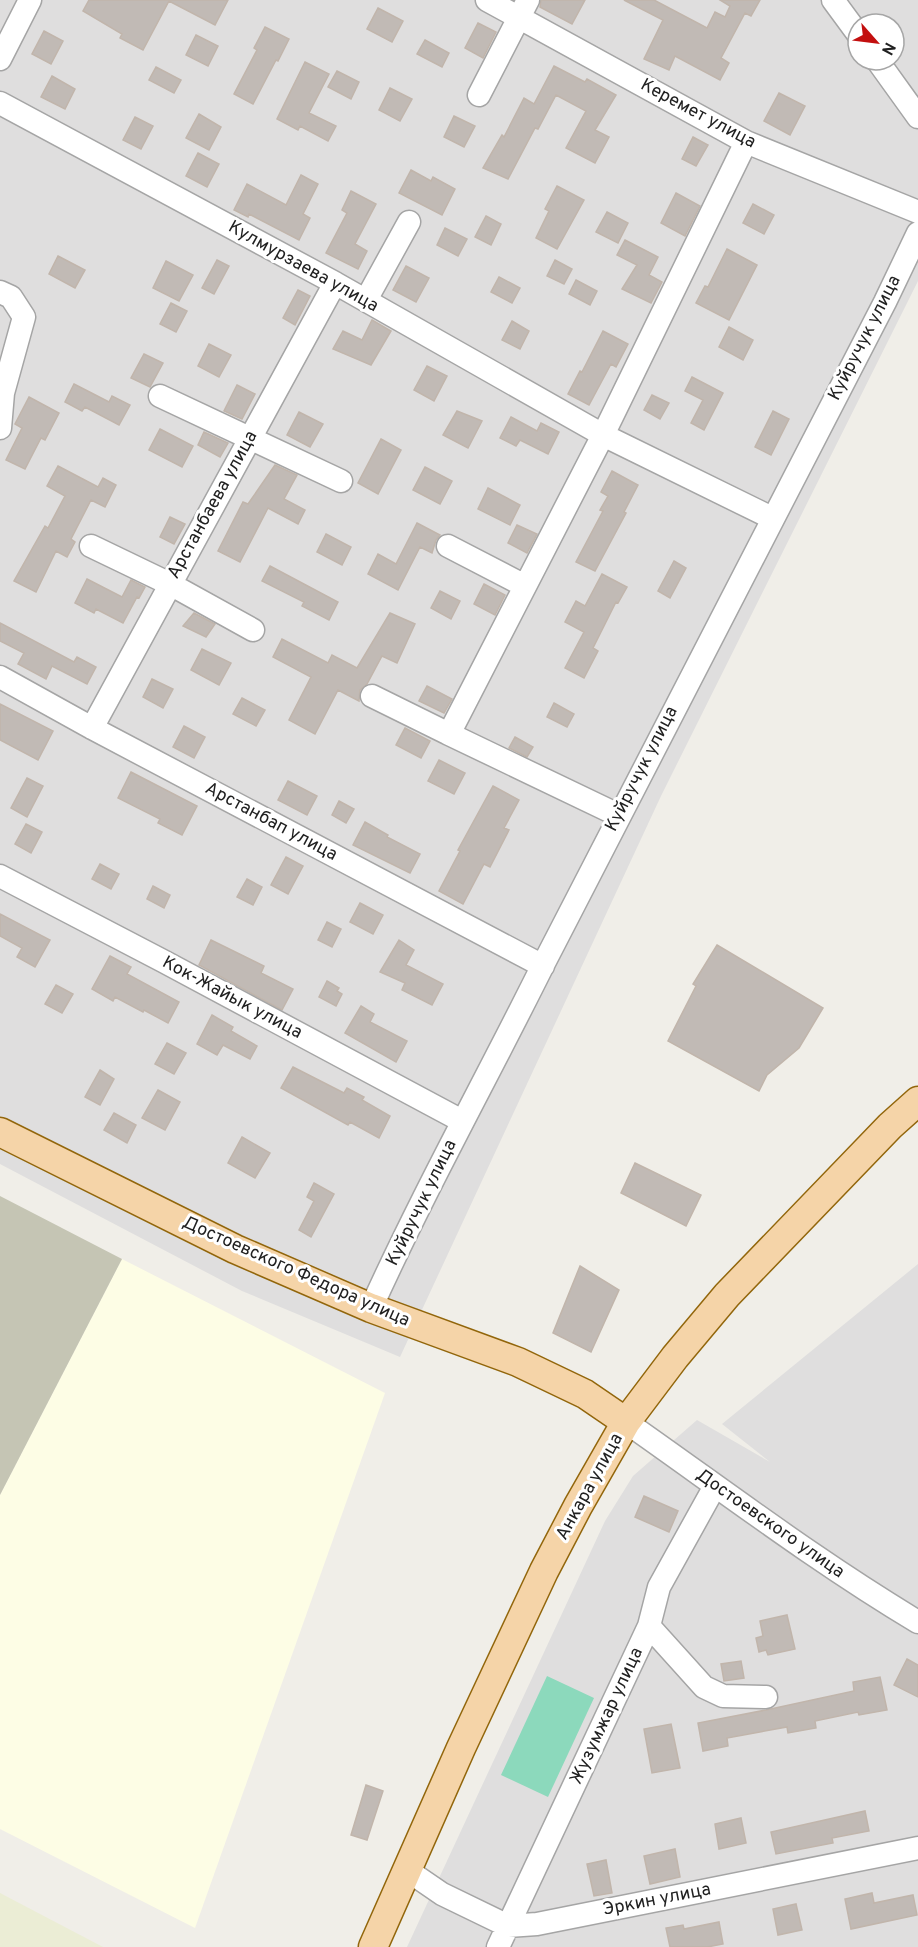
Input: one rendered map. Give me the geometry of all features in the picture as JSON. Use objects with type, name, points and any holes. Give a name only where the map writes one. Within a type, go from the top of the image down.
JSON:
[{"type":"main road","name":"Анкара улица","points":[[373,1947],[461,1748],[544,1571],[626,1422],[675,1357],[727,1295],[890,1126],[918,1101]]},
{"type":"main road","name":"Достоевского Федора улица","points":[[0,1132],[235,1249],[371,1308],[518,1362],[585,1394],[626,1422]]},
{"type":"street","points":[[0,59],[30,0]]},
{"type":"street","name":"Керемет улица","points":[[487,0],[523,9],[746,142],[918,212]]},
{"type":"street","points":[[833,0],[846,18]]},
{"type":"street","points":[[479,95],[523,9]]},
{"type":"street","points":[[886,72],[918,117]]},
{"type":"street","name":"Кулмурзаева улица","points":[[0,103],[366,300],[603,435],[772,518]]},
{"type":"street","points":[[449,734],[603,435],[746,142]]},
{"type":"street","points":[[366,300],[409,222]]},
{"type":"street","name":"Куйручук улица","points":[[371,1308],[462,1120],[885,302],[918,233]]},
{"type":"street","name":"Арстанбаева улица","points":[[92,728],[335,283]]},
{"type":"street","points":[[0,292],[11,297],[24,317],[3,393],[0,428]]},
{"type":"street","points":[[160,396],[341,481]]},
{"type":"street","points":[[91,546],[170,584],[253,630]]},
{"type":"street","points":[[448,546],[525,586]]},
{"type":"street","name":"Арстанбап улица","points":[[0,677],[543,966]]},
{"type":"street","points":[[372,696],[618,815]]},
{"type":"street","name":"Кок-Жайык улица","points":[[0,876],[462,1120]]},
{"type":"street","name":"Достоевского улица","points":[[626,1422],[838,1573],[918,1622]]},
{"type":"street","name":"Жузумжар улица","points":[[498,1947],[649,1626],[659,1587],[715,1486]]},
{"type":"street","points":[[649,1626],[704,1687],[723,1696],[766,1697]]},
{"type":"street","name":"Эркин улица","points":[[508,1926],[537,1924],[918,1848]]},
{"type":"street","points":[[407,1870],[442,1894],[508,1926]]},
{"type":"shaded area","points":[[0,0],[918,0],[918,281],[661,796],[400,1357],[242,1291],[0,1164]]},
{"type":"shaded area","points":[[0,1196],[122,1259],[0,1495]]},
{"type":"shaded area","points":[[122,1259],[385,1393],[195,1928],[0,1829],[0,1495]]},
{"type":"shaded area","points":[[918,1264],[918,1947],[407,1947],[605,1521],[633,1476],[697,1420],[770,1462],[722,1424]]},
{"type":"shaded area","points":[[0,1893],[103,1947],[0,1947]]},
{"type":"green space","points":[[547,1676],[594,1698],[548,1797],[501,1775]]},
{"type":"building","points":[[89,0],[228,0],[215,25],[169,1],[143,50],[120,38],[122,34],[83,11]]},
{"type":"building","points":[[541,0],[585,0],[572,24],[540,7]]},
{"type":"building","points":[[624,0],[654,0],[707,28],[715,12],[725,17],[730,6],[720,0],[760,0],[751,16],[745,13],[721,58],[729,63],[720,80],[675,56],[669,70],[644,59],[663,20]]},
{"type":"building","points":[[378,8],[403,21],[392,42],[367,29]]},
{"type":"building","points":[[478,23],[496,32],[483,58],[465,48]]},
{"type":"building","points":[[265,27],[289,39],[253,104],[234,94],[257,50],[254,48]]},
{"type":"building","points":[[44,31],[63,41],[51,64],[32,54]]},
{"type":"building","points":[[196,35],[218,46],[208,66],[186,55]]},
{"type":"building","points":[[425,40],[449,53],[442,67],[417,54]]},
{"type":"building","points":[[305,62],[329,74],[309,113],[336,126],[328,141],[300,126],[298,130],[277,119]]},
{"type":"building","points":[[554,66],[585,82],[587,79],[616,95],[595,130],[609,137],[595,163],[566,148],[586,111],[556,95],[538,129],[535,128],[508,179],[483,168],[502,135],[504,137],[524,98],[534,104]]},
{"type":"building","points":[[156,67],[181,80],[174,93],[149,80]]},
{"type":"building","points":[[337,71],[359,82],[351,99],[328,87]]},
{"type":"building","points":[[52,76],[75,89],[65,109],[41,97]]},
{"type":"building","points":[[390,88],[412,99],[400,121],[379,110]]},
{"type":"building","points":[[779,93],[805,106],[790,135],[764,121]]},
{"type":"building","points":[[199,114],[221,127],[209,150],[186,138]]},
{"type":"building","points":[[454,116],[475,126],[464,147],[444,137]]},
{"type":"building","points":[[135,117],[153,126],[141,149],[123,140]]},
{"type":"building","points":[[693,137],[708,145],[696,166],[682,159]]},
{"type":"building","points":[[198,153],[219,164],[207,187],[186,176]]},
{"type":"building","points":[[411,170],[431,181],[433,177],[455,189],[442,215],[399,193]]},
{"type":"building","points":[[301,175],[318,184],[303,214],[310,218],[299,240],[249,214],[248,217],[234,210],[247,184],[286,205]]},
{"type":"building","points":[[557,186],[584,200],[557,249],[536,238],[549,211],[545,209]]},
{"type":"building","points":[[351,191],[376,204],[355,244],[367,251],[358,269],[326,253],[347,213],[342,210]]},
{"type":"building","points":[[676,193],[700,206],[685,236],[661,223]]},
{"type":"building","points":[[753,204],[774,215],[764,234],[743,223]]},
{"type":"building","points":[[607,212],[628,223],[618,243],[596,232]]},
{"type":"building","points":[[486,216],[501,224],[491,245],[475,237]]},
{"type":"building","points":[[445,228],[467,239],[458,256],[437,245]]},
{"type":"building","points":[[625,240],[658,257],[649,275],[662,282],[651,303],[622,289],[637,265],[617,255]]},
{"type":"building","points":[[727,249],[757,265],[729,320],[696,303],[705,286],[708,287]]},
{"type":"building","points":[[58,256],[85,270],[75,288],[49,274]]},
{"type":"building","points":[[217,260],[229,266],[214,294],[202,288]]},
{"type":"building","points":[[555,260],[572,269],[564,284],[547,276]]},
{"type":"building","points":[[166,261],[193,275],[179,301],[153,288]]},
{"type":"building","points":[[406,266],[429,278],[416,302],[393,290]]},
{"type":"building","points":[[499,277],[520,288],[512,303],[491,292]]},
{"type":"building","points":[[576,280],[597,291],[590,305],[569,294]]},
{"type":"building","points":[[298,290],[310,296],[295,325],[283,318]]},
{"type":"building","points":[[171,303],[187,311],[176,332],[160,324]]},
{"type":"building","points":[[372,320],[391,331],[371,365],[333,349],[343,331],[362,340]]},
{"type":"building","points":[[512,321],[529,331],[520,349],[502,340]]},
{"type":"building","points":[[729,327],[753,340],[743,360],[719,347]]},
{"type":"building","points":[[603,331],[628,344],[616,367],[611,364],[589,405],[568,394]]},
{"type":"building","points":[[209,344],[231,355],[219,377],[198,366]]},
{"type":"building","points":[[144,354],[163,363],[150,387],[131,378]]},
{"type":"building","points":[[427,366],[447,376],[434,401],[414,390]]},
{"type":"building","points":[[692,377],[723,393],[704,430],[691,423],[703,400],[685,391]]},
{"type":"building","points":[[74,384],[109,402],[112,396],[130,405],[119,425],[85,407],[82,411],[65,402]]},
{"type":"building","points":[[237,385],[255,394],[242,419],[224,411]]},
{"type":"building","points":[[652,395],[669,403],[660,419],[644,410]]},
{"type":"building","points":[[29,397],[59,413],[45,440],[41,438],[25,469],[6,460],[22,428],[15,424]]},
{"type":"building","points":[[457,411],[482,421],[468,448],[443,435]]},
{"type":"building","points":[[773,411],[789,419],[771,455],[755,447]]},
{"type":"building","points":[[299,412],[323,424],[310,447],[287,435]]},
{"type":"building","points":[[511,417],[537,431],[541,423],[559,432],[548,454],[520,440],[516,446],[500,438]]},
{"type":"building","points":[[160,429],[193,446],[182,467],[149,450]]},
{"type":"building","points":[[204,432],[228,443],[220,457],[198,445]]},
{"type":"building","points":[[381,439],[401,450],[378,494],[358,483]]},
{"type":"building","points":[[275,465],[297,475],[284,499],[305,510],[298,524],[268,508],[240,562],[218,551],[243,502],[248,504]]},
{"type":"building","points":[[58,466],[98,487],[103,478],[116,485],[105,507],[91,500],[71,539],[75,542],[67,557],[56,551],[36,592],[14,581],[45,526],[48,528],[65,496],[47,486]]},
{"type":"building","points":[[425,467],[452,481],[440,504],[413,490]]},
{"type":"building","points":[[612,471],[638,485],[595,571],[576,562],[603,511],[600,510],[608,496],[601,492]]},
{"type":"building","points":[[488,488],[520,505],[510,525],[478,509]]},
{"type":"building","points":[[170,517],[185,524],[174,544],[160,537]]},
{"type":"building","points":[[417,523],[440,535],[432,553],[420,547],[398,590],[368,574],[378,554],[396,564]]},
{"type":"building","points":[[517,525],[537,534],[527,553],[508,543]]},
{"type":"building","points":[[326,534],[351,547],[342,565],[317,552]]},
{"type":"building","points":[[674,561],[686,568],[670,598],[658,591]]},
{"type":"building","points":[[270,566],[338,602],[329,620],[302,606],[304,602],[262,581]]},
{"type":"building","points":[[602,574],[627,587],[618,603],[616,602],[593,648],[598,651],[584,678],[565,668],[584,632],[565,622],[576,601],[585,606]]},
{"type":"building","points":[[87,579],[122,597],[131,580],[145,587],[123,623],[96,609],[94,613],[75,603]]},
{"type":"building","points":[[484,584],[505,595],[495,615],[474,604]]},
{"type":"building","points":[[440,591],[460,601],[451,619],[431,608]]},
{"type":"building","points":[[194,613],[215,624],[206,637],[183,626]]},
{"type":"building","points":[[390,613],[415,624],[397,663],[382,656],[367,684],[360,690],[359,701],[338,690],[315,734],[289,720],[311,677],[273,657],[282,639],[328,663],[332,655],[357,668]]},
{"type":"building","points":[[0,623],[74,662],[77,657],[96,667],[87,684],[52,666],[46,679],[18,664],[24,653],[0,641]]},
{"type":"building","points":[[202,649],[231,663],[219,685],[191,670]]},
{"type":"building","points":[[152,679],[173,689],[163,708],[143,697]]},
{"type":"building","points":[[427,686],[452,699],[444,713],[419,701]]},
{"type":"building","points":[[242,698],[265,710],[256,726],[233,714]]},
{"type":"building","points":[[554,703],[574,714],[567,727],[547,717]]},
{"type":"building","points":[[0,704],[53,731],[38,760],[0,740]]},
{"type":"building","points":[[184,726],[205,737],[194,758],[173,747]]},
{"type":"building","points":[[405,728],[430,741],[421,758],[396,745]]},
{"type":"building","points":[[515,737],[533,747],[527,757],[509,748]]},
{"type":"building","points":[[439,760],[465,773],[454,794],[428,781]]},
{"type":"building","points":[[131,772],[197,806],[182,835],[158,823],[160,819],[118,798]]},
{"type":"building","points":[[27,778],[43,786],[27,817],[11,808]]},
{"type":"building","points":[[288,781],[317,796],[307,815],[278,800]]},
{"type":"building","points":[[493,786],[519,800],[504,828],[509,830],[490,867],[484,864],[463,904],[439,891],[460,851],[458,850]]},
{"type":"building","points":[[339,801],[354,809],[346,823],[332,815]]},
{"type":"building","points":[[365,822],[388,835],[387,837],[420,854],[410,873],[353,845]]},
{"type":"building","points":[[26,824],[42,832],[31,853],[15,844]]},
{"type":"building","points":[[286,857],[303,866],[288,894],[271,885]]},
{"type":"building","points":[[100,864],[119,874],[111,889],[92,879]]},
{"type":"building","points":[[247,879],[262,887],[253,905],[237,897]]},
{"type":"building","points":[[153,886],[170,895],[164,908],[147,899]]},
{"type":"building","points":[[360,903],[383,915],[373,934],[350,922]]},
{"type":"building","points":[[0,914],[50,940],[35,967],[17,957],[22,948],[0,936]]},
{"type":"building","points":[[327,922],[341,929],[332,947],[318,940]]},
{"type":"building","points":[[211,940],[264,966],[261,973],[293,989],[282,1010],[199,965]]},
{"type":"building","points":[[399,940],[414,950],[406,965],[443,984],[432,1005],[402,990],[405,983],[380,972]]},
{"type":"building","points":[[717,945],[823,1008],[799,1048],[767,1075],[759,1091],[668,1041],[696,986],[693,984]]},
{"type":"building","points":[[110,956],[131,967],[127,974],[179,1002],[168,1023],[115,997],[113,1001],[92,989]]},
{"type":"building","points":[[327,981],[339,988],[337,991],[342,994],[336,1006],[319,997]]},
{"type":"building","points":[[56,985],[73,994],[62,1013],[45,1004]]},
{"type":"building","points":[[361,1006],[374,1014],[370,1022],[407,1041],[396,1062],[345,1033]]},
{"type":"building","points":[[212,1015],[233,1027],[231,1031],[257,1046],[250,1059],[223,1045],[217,1055],[197,1044]]},
{"type":"building","points":[[167,1043],[186,1053],[174,1074],[155,1064]]},
{"type":"building","points":[[293,1067],[344,1093],[347,1088],[364,1097],[362,1100],[390,1116],[379,1138],[350,1122],[348,1125],[281,1088]]},
{"type":"building","points":[[100,1070],[114,1079],[100,1105],[85,1097]]},
{"type":"building","points":[[158,1090],[180,1102],[165,1130],[142,1118]]},
{"type":"building","points":[[114,1113],[136,1125],[127,1143],[104,1130]]},
{"type":"building","points":[[242,1137],[270,1153],[255,1178],[228,1163]]},
{"type":"building","points":[[635,1163],[701,1195],[686,1226],[621,1193]]},
{"type":"building","points":[[314,1183],[334,1194],[311,1237],[299,1230],[314,1201],[307,1197]]},
{"type":"building","points":[[580,1266],[619,1290],[591,1352],[553,1333]]},
{"type":"building","points":[[644,1496],[678,1511],[669,1532],[635,1517]]},
{"type":"building","points":[[787,1615],[795,1649],[768,1655],[766,1650],[759,1652],[756,1638],[763,1636],[760,1621]]},
{"type":"building","points":[[907,1659],[918,1665],[918,1697],[894,1685]]},
{"type":"building","points":[[741,1661],[744,1678],[724,1681],[721,1664]]},
{"type":"building","points":[[880,1677],[887,1710],[859,1715],[858,1712],[815,1721],[816,1728],[788,1733],[787,1727],[727,1738],[728,1746],[703,1751],[698,1723],[854,1691],[853,1682]]},
{"type":"building","points":[[671,1724],[680,1768],[652,1773],[644,1729]]},
{"type":"building","points":[[366,1785],[383,1791],[367,1840],[351,1835]]},
{"type":"building","points":[[865,1811],[869,1831],[832,1838],[833,1843],[776,1854],[771,1832]]},
{"type":"building","points":[[741,1818],[746,1843],[719,1849],[715,1824]]},
{"type":"building","points":[[675,1849],[680,1877],[650,1884],[644,1856]]},
{"type":"building","points":[[606,1860],[612,1893],[594,1896],[587,1864]]},
{"type":"building","points":[[872,1893],[874,1903],[913,1895],[917,1915],[851,1929],[845,1899]]},
{"type":"building","points":[[796,1904],[802,1930],[778,1935],[773,1909]]},
{"type":"building","points":[[719,1922],[723,1944],[707,1947],[670,1947],[666,1928],[683,1925],[684,1929]]}]
